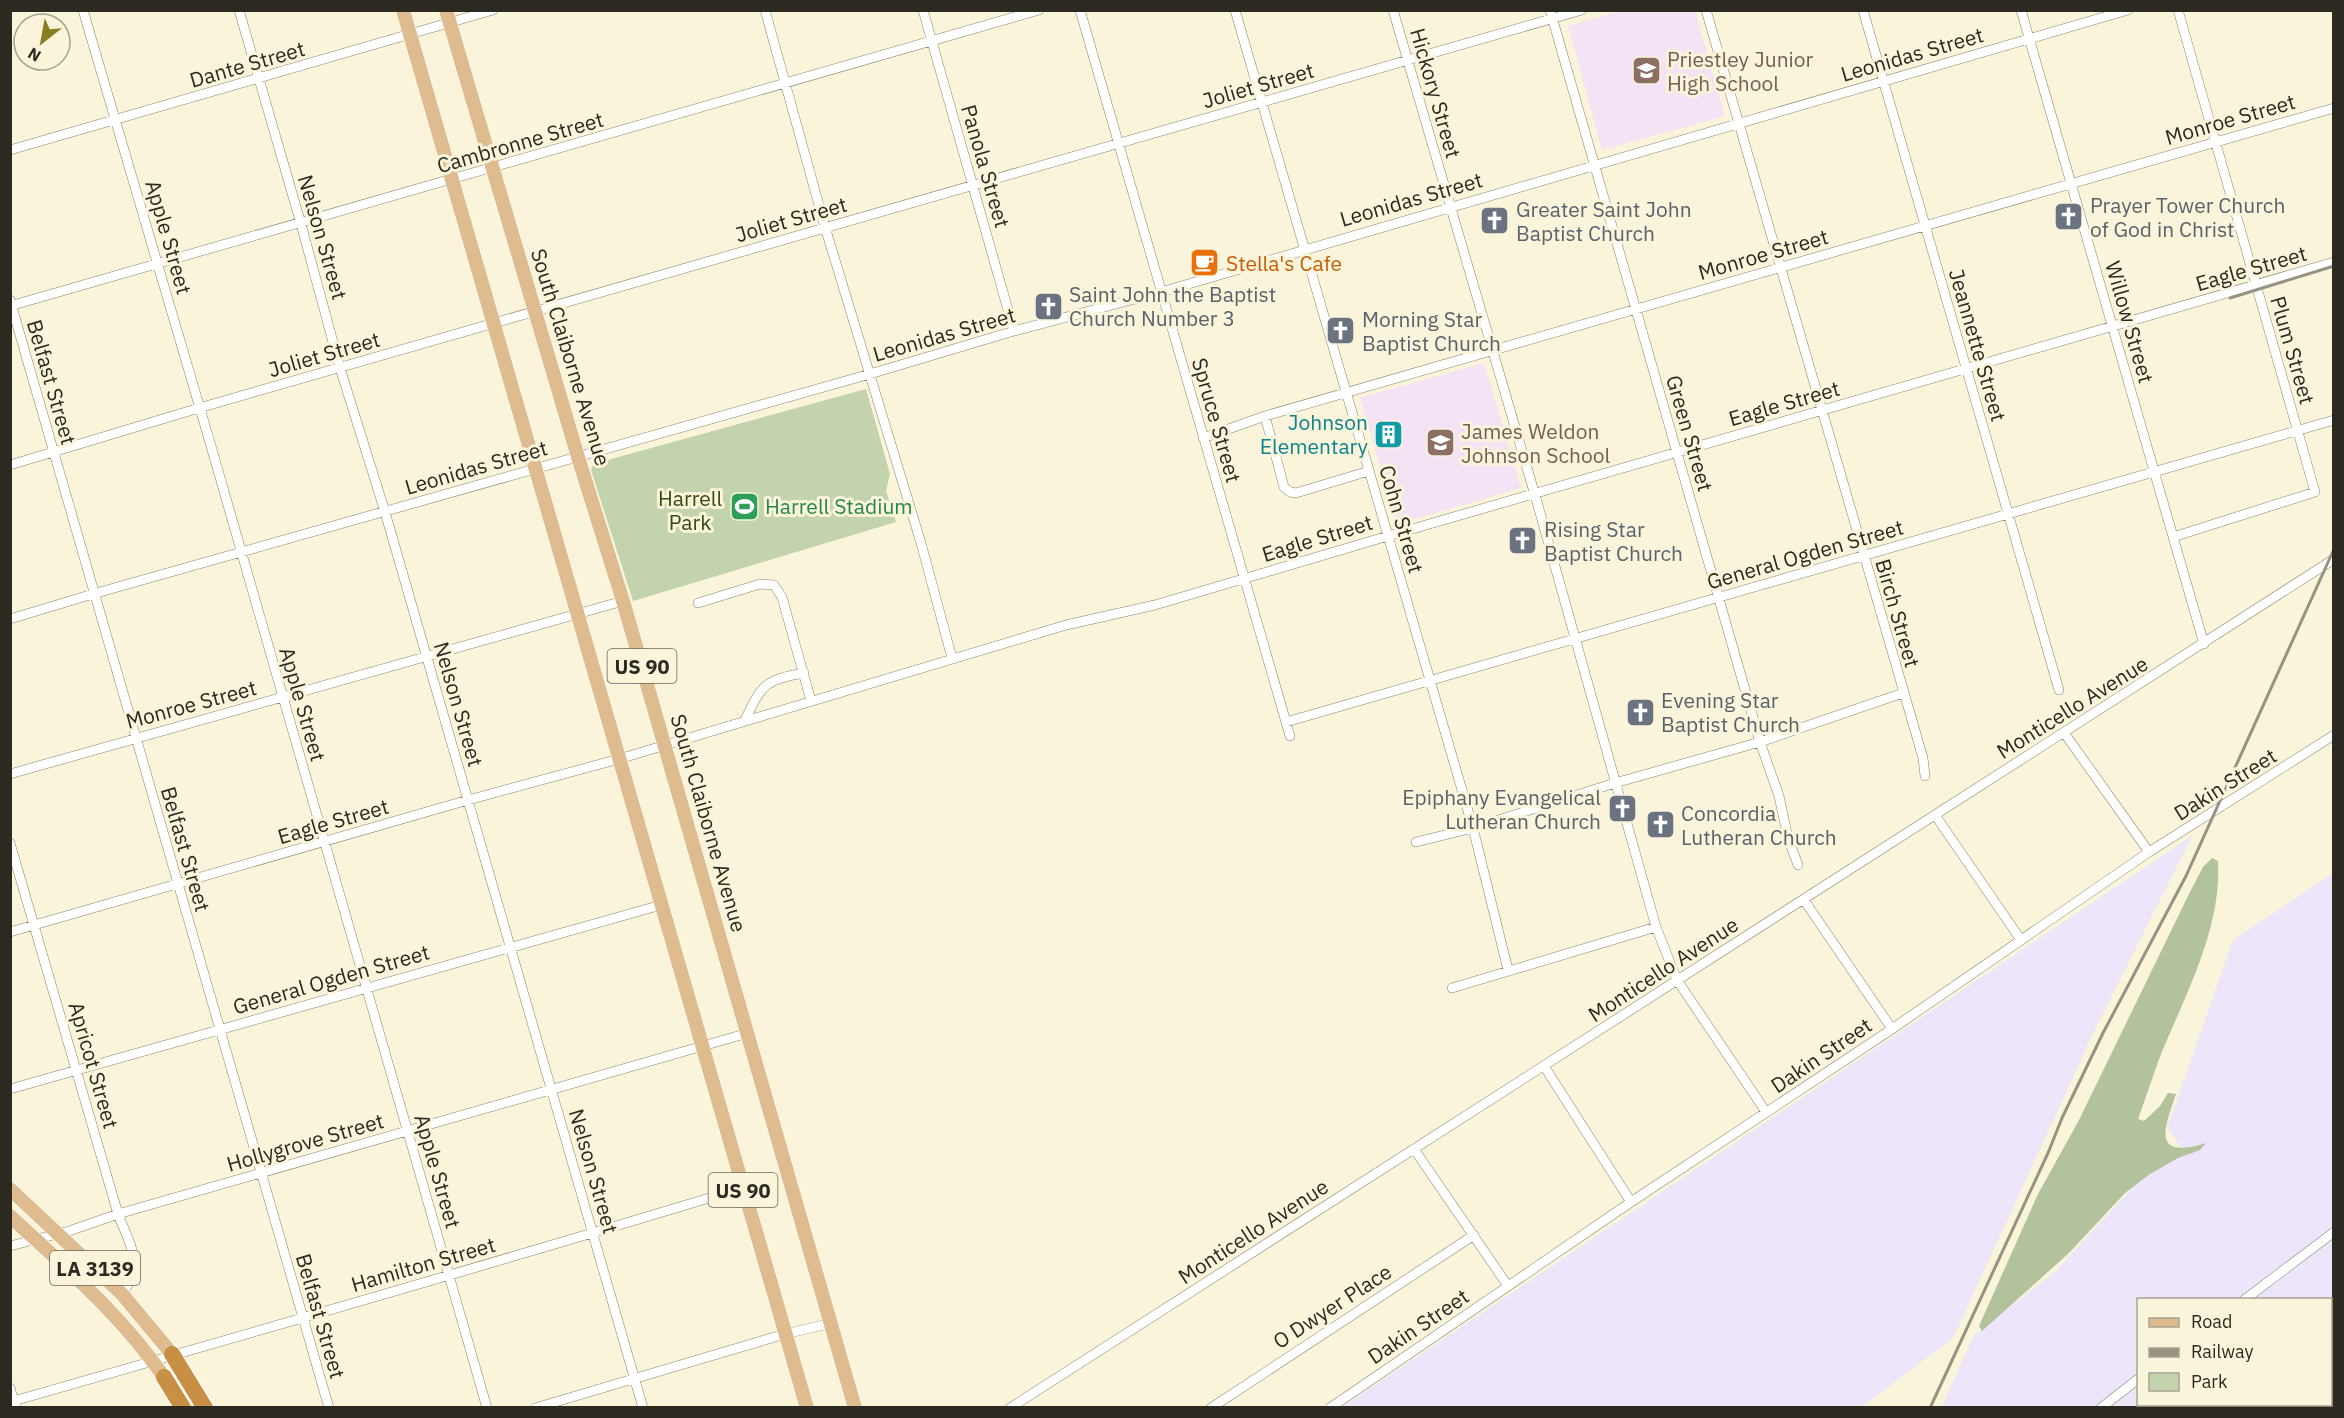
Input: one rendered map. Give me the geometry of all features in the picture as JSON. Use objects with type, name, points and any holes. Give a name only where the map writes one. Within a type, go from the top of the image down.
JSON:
[{"type":"highway","name":"LA 3139","points":[[172,1354],[205,1407]]},
{"type":"highway","name":"LA 3139","points":[[164,1377],[183,1407]]},
{"type":"main road","name":"US 90","points":[[403,10],[807,1407]]},
{"type":"main road","name":"South Claiborne Avenue","points":[[448,16],[578,457],[623,601],[855,1407]]},
{"type":"main road","name":"LA 3139","points":[[10,1189],[122,1294],[172,1354]]},
{"type":"main road","name":"LA 3139","points":[[10,1216],[100,1299],[164,1377]]},
{"type":"street","name":"Apple Street","points":[[83,10],[242,551],[282,698],[487,1407]]},
{"type":"street","name":"Nelson Street","points":[[239,10],[340,368],[385,512],[643,1407]]},
{"type":"street","name":"Dante Street","points":[[10,150],[410,35],[448,16],[493,10]]},
{"type":"street","points":[[765,10],[825,228],[921,543],[952,658]]},
{"type":"street","name":"Panola Street","points":[[923,10],[1014,331]]},
{"type":"street","name":"Cambronne Street","points":[[11,304],[158,265],[1039,10]]},
{"type":"street","name":"Spruce Street","points":[[1080,10],[1290,736]]},
{"type":"street","name":"Cohn Street","points":[[1235,10],[1473,828],[1509,970]]},
{"type":"street","name":"Hickory Street","points":[[1393,10],[1534,494],[1656,927],[1677,980],[1766,1112]]},
{"type":"street","name":"Joliet Street","points":[[10,465],[199,408],[1408,60],[1551,15],[1582,10]]},
{"type":"street","name":"Birch Street","points":[[1706,10],[1923,758],[1925,776]]},
{"type":"street","name":"Jeannette Street","points":[[1863,10],[2059,690]]},
{"type":"street","name":"Willow Street","points":[[2021,10],[2204,644]]},
{"type":"street","name":"Leonidas Street","points":[[10,619],[1014,331],[1161,292],[2128,10]]},
{"type":"street","name":"Plum Street","points":[[2173,537],[2315,492],[2178,10]]},
{"type":"street","name":"Green Street","points":[[1551,15],[1760,741],[1779,796],[1788,838],[1798,865]]},
{"type":"street","name":"Monroe Street","points":[[1203,438],[1265,416],[2334,108]]},
{"type":"street","name":"Eagle Street","points":[[10,932],[468,800],[665,746],[1066,625],[1155,605],[2334,262]]},
{"type":"street","name":"Belfast Street","points":[[11,304],[328,1407]]},
{"type":"street","points":[[1265,416],[1284,487],[1290,492],[1296,493],[1369,471]]},
{"type":"street","name":"General Ogden Street","points":[[1286,722],[2334,420]]},
{"type":"street","points":[[2330,562],[2334,574]]},
{"type":"street","name":"Monticello Avenue","points":[[1010,1407],[2065,734],[2330,562]]},
{"type":"street","points":[[698,603],[760,584],[774,585],[780,591],[812,701]]},
{"type":"street","name":"Monroe Street","points":[[10,774],[623,601]]},
{"type":"street","points":[[745,720],[768,683],[780,677],[804,673]]},
{"type":"street","points":[[1416,842],[1473,828],[1615,783],[1760,741],[1903,693]]},
{"type":"street","points":[[2065,734],[2149,852]]},
{"type":"street","name":"Dakin Street","points":[[1330,1407],[1631,1202],[1892,1029],[2149,852],[2334,735]]},
{"type":"street","points":[[1935,815],[2021,940]]},
{"type":"street","name":"Apricot Street","points":[[10,843],[118,1214],[135,1263],[132,1279],[122,1294]]},
{"type":"street","points":[[1804,900],[1892,1029]]},
{"type":"street","name":"General Ogden Street","points":[[10,1089],[661,905]]},
{"type":"street","points":[[1452,988],[1656,927]]},
{"type":"street","name":"Hollygrove Street","points":[[10,1246],[69,1231],[118,1214],[748,1033]]},
{"type":"street","points":[[1544,1066],[1631,1202]]},
{"type":"street","points":[[1414,1149],[1508,1286]]},
{"type":"street","name":"Hamilton Street","points":[[14,1404],[172,1354],[449,1276],[742,1188]]},
{"type":"street","points":[[2245,1298],[2334,1232]]},
{"type":"street","name":"O Dwyer Place","points":[[1211,1407],[1474,1235]]},
{"type":"street","points":[[535,1407],[831,1323]]},
{"type":"street","points":[[164,1377],[172,1407]]},
{"type":"street","points":[[2101,1407],[2137,1380]]},
{"type":"street","points":[[10,1388],[14,1404]]},
{"type":"street","points":[[1024,1399],[1030,1407]]},
{"type":"shaded area","name":"Priestley Junior High School","points":[[1623,10],[1695,11],[1725,116],[1602,150],[1568,26]]},
{"type":"shaded area","name":"James Weldon Johnson School","points":[[1484,363],[1521,488],[1397,524],[1360,398]]},
{"type":"shaded area","points":[[2193,835],[2099,1021],[1953,1338],[1862,1407],[1342,1407]]},
{"type":"shaded area","points":[[2333,873],[2333,1407],[1941,1408],[1974,1335],[2056,1271],[2135,1185],[2183,1150],[2167,1128],[2233,940]]},
{"type":"green space","name":"Harrell Stadium","points":[[866,389],[890,474],[886,491],[896,522],[633,601],[591,470],[593,464]]},
{"type":"green space","points":[[2212,858],[2218,861],[2218,886],[2208,935],[2138,1119],[2144,1121],[2160,1106],[2168,1093],[2176,1094],[2166,1129],[2169,1144],[2176,1147],[2188,1147],[2206,1143],[2200,1150],[2178,1158],[2150,1174],[2125,1193],[2069,1253],[1982,1331],[1979,1326],[2038,1194],[2079,1120],[2203,867]]},
{"type":"railway","points":[[2230,298],[2334,266]]},
{"type":"railway","points":[[1930,1408],[2062,1118],[2103,1033],[2186,876],[2334,549]]},
{"type":"place","name":"Priestley Junior High School","points":[[1646,71]]},
{"type":"place","name":"Prayer Tower Church of God in Christ","points":[[2069,217]]},
{"type":"place","name":"Greater Saint John Baptist Church","points":[[1495,221]]},
{"type":"place","name":"Stella's Cafe","points":[[1205,263]]},
{"type":"place","name":"Saint John the Baptist Church Number 3","points":[[1048,306]]},
{"type":"place","name":"Morning Star Baptist Church","points":[[1341,331]]},
{"type":"place","name":"Johnson Elementary","points":[[1389,434]]},
{"type":"place","name":"James Weldon Johnson School","points":[[1440,443]]},
{"type":"place","name":"Harrell Stadium","points":[[744,506]]},
{"type":"place","name":"Rising Star Baptist Church","points":[[1523,541]]},
{"type":"place","name":"Evening Star Baptist Church","points":[[1640,712]]},
{"type":"place","name":"Epiphany Evangelical Lutheran Church","points":[[1622,809]]},
{"type":"place","name":"Concordia Lutheran Church","points":[[1660,825]]},
{"type":"park label","name":"Harrell Park","points":[[690,510]]}]
